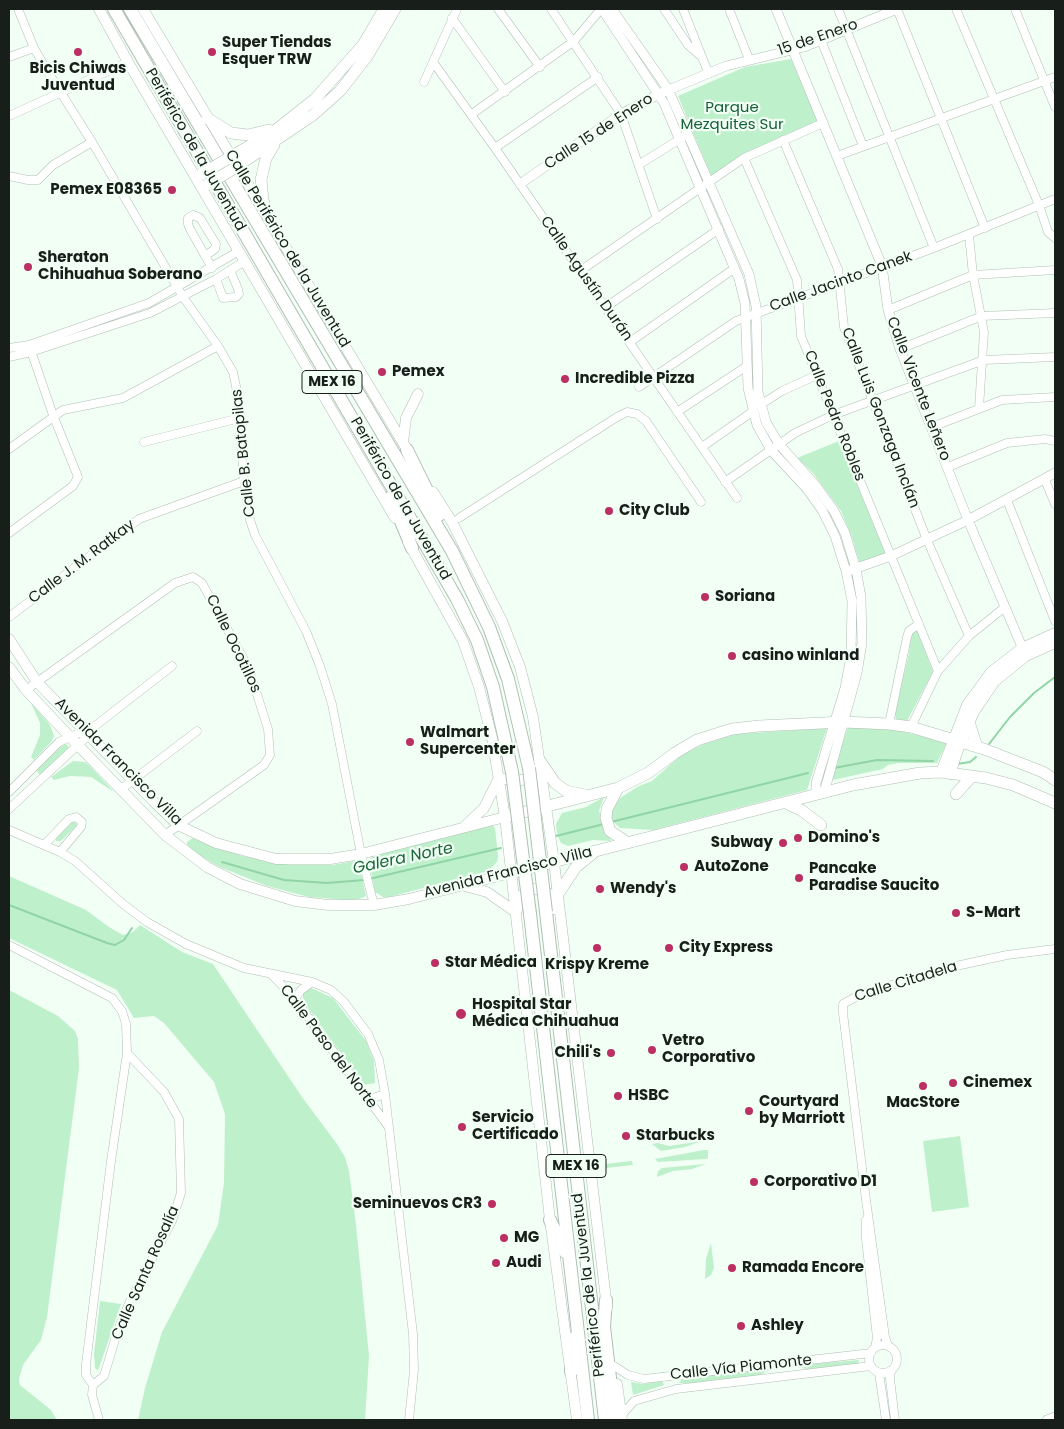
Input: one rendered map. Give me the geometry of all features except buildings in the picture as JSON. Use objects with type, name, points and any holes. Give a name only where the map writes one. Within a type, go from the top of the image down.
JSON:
[{"type":"highway","name":"Periférico de la Juventud","points":[[114,9],[442,570],[470,626],[493,687],[512,772],[588,1420]]},
{"type":"highway","name":"Periférico de la Juventud","points":[[130,9],[452,551],[489,627],[505,671],[520,724],[529,768],[607,1420]]},
{"type":"highway","points":[[405,446],[440,517],[452,551]]},
{"type":"highway","points":[[374,453],[412,548]]},
{"type":"highway","points":[[550,1220],[569,1262]]},
{"type":"highway","points":[[606,1300],[604,1327],[619,1419]]},
{"type":"highway","points":[[571,1372],[575,1305]]},
{"type":"main road","points":[[99,9],[128,62],[199,175],[239,251],[412,548],[454,624],[473,669],[488,722],[505,817],[518,952],[550,1220],[577,1420]]},
{"type":"main road","name":"Calle Periférico de la Juventud","points":[[143,9],[232,163],[268,217],[452,522],[502,621],[526,686],[547,806],[619,1419]]},
{"type":"main road","points":[[205,186],[315,99],[340,73],[363,44],[384,9]]},
{"type":"main road","points":[[199,175],[232,163],[277,141],[313,115],[348,82],[378,40],[395,9]]},
{"type":"main road","points":[[340,73],[348,82]]},
{"type":"main road","points":[[207,118],[223,130],[241,135],[264,132],[286,123]]},
{"type":"main road","points":[[268,217],[261,190],[262,172],[266,158],[277,141]]},
{"type":"main road","points":[[405,446],[406,418],[418,394]]},
{"type":"main road","points":[[945,773],[967,705],[991,672],[1055,633]]},
{"type":"main road","name":"Avenida Francisco Villa","points":[[9,640],[37,682],[178,825],[216,844],[276,859],[314,860],[361,854],[618,788],[648,773],[684,748],[714,733],[759,726],[838,723],[889,724],[911,727],[977,747],[1028,766],[1055,780]]},
{"type":"main road","points":[[957,740],[983,696],[1024,652],[1055,643]]},
{"type":"main road","name":"Avenida Francisco Villa","points":[[9,667],[26,690],[165,835],[207,867],[257,890],[311,904],[374,905],[409,899],[890,777],[945,773],[972,776],[1013,785],[1055,803]]},
{"type":"main road","points":[[969,722],[977,747]]},
{"type":"main road","points":[[499,778],[516,781],[534,778],[541,767],[555,783],[566,791],[586,796]]},
{"type":"main road","points":[[956,794],[972,776]]},
{"type":"main road","points":[[462,828],[484,808],[499,778]]},
{"type":"main road","points":[[618,788],[607,809],[607,823],[613,834],[628,843]]},
{"type":"main road","points":[[786,803],[808,814],[821,825]]},
{"type":"main road","points":[[558,894],[576,867],[595,851]]},
{"type":"main road","points":[[462,885],[487,892],[514,911]]},
{"type":"main road","points":[[518,952],[520,945],[518,901],[527,891],[539,889],[545,890],[552,899],[557,942],[564,952]]},
{"type":"street","name":"Calle B. Batopilas","points":[[18,9],[34,48],[92,142],[183,297],[218,346],[236,382],[244,481],[250,520],[255,535],[306,631],[320,666],[332,704],[361,854],[374,905]]},
{"type":"street","points":[[424,82],[457,9]]},
{"type":"street","points":[[498,9],[540,67]]},
{"type":"street","points":[[551,9],[621,114],[640,164],[657,219]]},
{"type":"street","points":[[472,114],[574,41],[601,9],[659,94],[719,229],[744,295],[748,388],[752,412],[761,434],[771,450],[807,489],[822,510],[835,536],[846,571],[852,609],[851,656],[828,769],[820,794]]},
{"type":"street","points":[[612,9],[668,89],[749,274],[757,314],[756,374],[760,405],[766,422],[779,444],[816,486],[834,511],[845,533],[862,597],[862,643],[857,673],[838,723]]},
{"type":"street","points":[[664,9],[688,45],[702,57]]},
{"type":"street","points":[[683,9],[708,72]]},
{"type":"street","points":[[729,9],[749,59]]},
{"type":"street","name":"Calle Vicente Leñero","points":[[776,9],[882,266],[888,310],[900,349],[968,520],[1024,652]]},
{"type":"street","points":[[838,9],[934,248]]},
{"type":"street","points":[[897,9],[986,228]]},
{"type":"street","name":"15 de Enero","points":[[708,72],[749,59],[794,50],[897,9]]},
{"type":"street","points":[[956,9],[1039,205],[1048,232],[1055,238]]},
{"type":"street","points":[[1015,9],[1055,107]]},
{"type":"street","points":[[452,18],[505,92]]},
{"type":"street","points":[[821,40],[863,146]]},
{"type":"street","points":[[9,57],[34,48]]},
{"type":"street","points":[[9,116],[62,94],[128,62]]},
{"type":"street","name":"Calle Agustín Durán","points":[[433,62],[496,148],[737,498]]},
{"type":"street","name":"Calle 15 de Enero","points":[[520,184],[621,114],[668,89],[708,72]]},
{"type":"street","points":[[496,148],[598,77]]},
{"type":"street","points":[[836,156],[1055,77]]},
{"type":"street","points":[[580,271],[744,158],[823,124]]},
{"type":"street","points":[[640,164],[689,134]]},
{"type":"street","name":"Calle Luis Gonzaga Inclán","points":[[783,140],[838,269],[842,320],[872,401],[927,540],[969,636]]},
{"type":"street","points":[[9,176],[38,180],[53,165],[92,142]]},
{"type":"street","name":"Calle Pedro Robles","points":[[744,158],[795,274],[799,330],[938,671]]},
{"type":"street","name":"Calle Jacinto Canek","points":[[640,387],[717,332],[746,317],[969,235],[1055,199]]},
{"type":"street","points":[[205,256],[215,250],[216,244],[200,218],[193,215],[188,218],[188,224],[205,256],[212,268]]},
{"type":"street","points":[[606,308],[719,229]]},
{"type":"street","points":[[969,235],[982,316],[984,360],[979,408]]},
{"type":"street","points":[[9,357],[157,299],[239,251]]},
{"type":"street","points":[[9,348],[30,349],[131,320],[183,297],[245,261]]},
{"type":"street","points":[[630,342],[735,268]]},
{"type":"street","points":[[216,279],[223,298],[236,297],[239,294],[238,289],[230,270]]},
{"type":"street","points":[[888,310],[974,275],[1055,270]]},
{"type":"street","points":[[127,311],[131,320]]},
{"type":"street","points":[[900,349],[982,316],[1055,313]]},
{"type":"street","points":[[9,449],[53,415],[71,408],[123,398],[218,346]]},
{"type":"street","points":[[9,534],[73,486],[78,480],[30,349]]},
{"type":"street","points":[[725,482],[779,444],[833,415],[984,360],[1055,356]]},
{"type":"street","points":[[678,412],[747,366]]},
{"type":"street","points":[[760,405],[782,391],[817,375]]},
{"type":"street","points":[[932,426],[1009,398],[1055,397]]},
{"type":"street","points":[[459,518],[627,412],[637,414],[646,421],[701,502]]},
{"type":"street","points":[[702,447],[752,412]]},
{"type":"street","points":[[144,442],[240,418]]},
{"type":"street","points":[[948,467],[1006,443],[1045,439],[1055,441]]},
{"type":"street","points":[[846,571],[891,556],[927,540],[1045,480],[1055,473]]},
{"type":"street","points":[[1045,480],[1055,504]]},
{"type":"street","name":"Calle J. M. Ratkay","points":[[9,617],[139,519],[244,481]]},
{"type":"street","points":[[1006,500],[1055,621]]},
{"type":"street","name":"Calle Ocotillos","points":[[26,690],[175,583],[193,577],[202,583],[252,677],[268,729],[270,754],[264,765],[165,835]]},
{"type":"street","points":[[911,727],[938,671],[969,636],[1005,606]]},
{"type":"street","points":[[889,724],[907,637],[912,628],[919,624]]},
{"type":"street","points":[[9,809],[79,747],[87,733],[172,666]]},
{"type":"street","points":[[120,790],[197,731]]},
{"type":"street","points":[[9,792],[59,742],[87,733]]},
{"type":"street","points":[[44,845],[69,819],[76,817],[82,822],[81,827],[60,852]]},
{"type":"street","name":"Calle Paso del Norte","points":[[9,830],[60,852],[88,871],[123,904],[166,934],[224,960],[270,974],[295,999],[367,1100],[388,1126]]},
{"type":"street","points":[[9,946],[112,998],[122,1011],[126,1024],[127,1054],[111,1160],[86,1364],[86,1376],[93,1385],[92,1395],[99,1420]]},
{"type":"street","name":"Calle Citadela","points":[[888,1346],[885,1337],[866,1200],[842,1013],[844,1004],[861,994],[956,966],[1053,947]]},
{"type":"street","points":[[270,974],[312,982],[336,994],[368,1034],[379,1060],[385,1094],[414,1346],[413,1386],[409,1420]]},
{"type":"street","points":[[295,999],[301,990],[312,982]]},
{"type":"street","name":"Calle Santa Rosalía","points":[[93,1385],[104,1376],[116,1336],[130,1301],[172,1221],[181,1193],[179,1119],[164,1092],[127,1054]]},
{"type":"street","points":[[367,1100],[385,1094]]},
{"type":"street","name":"Calle Citadela","points":[[866,1200],[866,1239],[876,1338],[873,1350]]},
{"type":"street","points":[[879,1373],[891,1371],[896,1367],[898,1359],[895,1351],[888,1346],[873,1350],[871,1366],[879,1373],[886,1420]]},
{"type":"street","name":"Calle Vía Piamonte","points":[[614,1366],[628,1375],[644,1378],[873,1350]]},
{"type":"street","name":"Calle Vía Piamonte","points":[[619,1419],[634,1401],[676,1389],[871,1366]]},
{"type":"street","points":[[891,1371],[890,1380],[895,1420]]},
{"type":"street","points":[[1047,1420],[1055,1417]]},
{"type":"green space","name":"Parque Mezquites Sur","points":[[791,59],[818,122],[712,178],[678,96],[745,67]]},
{"type":"green space","points":[[839,441],[886,555],[860,564],[852,537],[841,511],[813,473],[797,458]]},
{"type":"green space","points":[[917,630],[933,672],[907,721],[896,719],[895,713],[909,653],[911,636],[913,631]]},
{"type":"green space","points":[[31,703],[50,725],[54,736],[51,742],[34,760],[31,757],[40,735],[40,723]]},
{"type":"green space","points":[[848,727],[891,729],[947,742],[937,763],[898,763],[888,765],[883,769],[833,780],[831,776]]},
{"type":"green space","points":[[827,728],[807,790],[653,830],[620,828],[610,819],[612,807],[620,798],[639,786],[652,781],[681,755],[704,744],[736,734]]},
{"type":"green space","points":[[65,743],[69,747],[40,775],[36,770]]},
{"type":"green space","points":[[73,761],[85,762],[114,792],[91,777],[70,776],[54,780],[51,777]]},
{"type":"green space","points":[[604,797],[599,811],[611,841],[593,840],[568,846],[561,843],[557,835],[556,824],[562,813],[586,807]]},
{"type":"green space","points":[[74,821],[77,825],[61,841],[56,841],[56,837]]},
{"type":"green space","points":[[492,825],[495,828],[498,856],[497,862],[488,871],[389,897],[383,897],[375,892],[369,861],[374,853]]},
{"type":"green space","points":[[193,838],[242,856],[288,865],[332,865],[355,861],[359,864],[366,896],[348,900],[309,897],[267,886],[220,867],[198,855],[187,845],[187,842]]},
{"type":"green space","points":[[9,876],[86,910],[123,935],[133,932],[140,925],[182,952],[213,964],[302,1097],[337,1144],[345,1157],[349,1171],[356,1225],[369,1356],[365,1420],[138,1420],[145,1388],[162,1332],[218,1225],[224,1183],[225,1114],[214,1082],[164,1023],[154,1016],[134,1018],[117,990],[9,938]]},
{"type":"green space","points":[[311,988],[333,998],[366,1041],[374,1061],[375,1083],[364,1085],[303,1001],[303,993]]},
{"type":"green space","points":[[9,990],[58,1016],[75,1031],[78,1039],[79,1068],[47,1317],[41,1340],[23,1365],[19,1379],[20,1385],[51,1410],[57,1420],[9,1420]]},
{"type":"green space","points":[[960,1136],[969,1207],[932,1212],[923,1141]]},
{"type":"green space","points":[[702,1141],[685,1147],[661,1151],[652,1144],[658,1143],[669,1146]]},
{"type":"green space","points":[[708,1150],[708,1158],[706,1159],[658,1162],[655,1159]]},
{"type":"green space","points":[[632,1161],[633,1165],[606,1168],[605,1164]]},
{"type":"green space","points":[[706,1164],[692,1169],[673,1171],[657,1177],[658,1171],[662,1168]]},
{"type":"green space","points":[[711,1243],[714,1268],[711,1275],[705,1279],[706,1259]]},
{"type":"green space","points":[[100,1301],[121,1304],[98,1371],[95,1368],[94,1354]]},
{"type":"green space","points":[[859,1360],[858,1364],[807,1369],[797,1367],[800,1365]]},
{"type":"green space","points":[[772,1369],[760,1375],[704,1383],[679,1383],[683,1378]]},
{"type":"green space","points":[[662,1381],[664,1385],[633,1395],[631,1382],[644,1384]]},
{"type":"waterway","name":"Galera Norte","points":[[989,744],[1010,717],[1034,693],[1055,677]]},
{"type":"waterway","name":"Galera Norte","points":[[957,764],[970,762],[976,757]]},
{"type":"waterway","name":"Galera Norte","points":[[834,768],[877,760],[933,761]]},
{"type":"waterway","name":"Galera Norte","points":[[611,822],[808,773]]},
{"type":"waterway","name":"Galera Norte","points":[[556,836],[604,824]]},
{"type":"waterway","name":"Galera Norte","points":[[369,879],[501,848]]},
{"type":"waterway","name":"Galera Norte","points":[[222,862],[284,880],[327,883],[364,880]]},
{"type":"waterway","name":"Galera Norte","points":[[9,905],[115,945],[124,940],[132,928]]},
{"type":"place","name":"Bicis Chiwas Juventud","points":[[78,52]]},
{"type":"place","name":"Super Tiendas Esquer TRW","points":[[212,52]]},
{"type":"place","name":"Pemex E08365","points":[[172,190]]},
{"type":"place","name":"Sheraton Chihuahua Soberano","points":[[28,267]]},
{"type":"place","name":"Pemex","points":[[382,372]]},
{"type":"place","name":"Incredible Pizza","points":[[565,379]]},
{"type":"place","name":"City Club","points":[[609,511]]},
{"type":"place","name":"Soriana","points":[[705,597]]},
{"type":"place","name":"casino winland","points":[[732,656]]},
{"type":"place","name":"Walmart Supercenter","points":[[410,742]]},
{"type":"place","name":"Domino's","points":[[798,838]]},
{"type":"place","name":"Subway","points":[[783,843]]},
{"type":"place","name":"AutoZone","points":[[684,867]]},
{"type":"place","name":"Pancake Paradise Saucito","points":[[799,878]]},
{"type":"place","name":"Wendy's","points":[[600,889]]},
{"type":"place","name":"S-Mart","points":[[956,913]]},
{"type":"place","name":"Krispy Kreme","points":[[597,948]]},
{"type":"place","name":"City Express","points":[[669,948]]},
{"type":"place","name":"Star Médica","points":[[435,963]]},
{"type":"place","name":"Hospital Star Médica Chihuahua","points":[[461,1014]]},
{"type":"place","name":"Vetro Corporativo","points":[[652,1050]]},
{"type":"place","name":"Chili's","points":[[611,1053]]},
{"type":"place","name":"Cinemex","points":[[953,1083]]},
{"type":"place","name":"MacStore","points":[[923,1086]]},
{"type":"place","name":"HSBC","points":[[618,1096]]},
{"type":"place","name":"Courtyard by Marriott","points":[[749,1111]]},
{"type":"place","name":"Servicio Certificado","points":[[462,1127]]},
{"type":"place","name":"Starbucks","points":[[626,1136]]},
{"type":"place","name":"Corporativo D1","points":[[754,1182]]},
{"type":"place","name":"Seminuevos CR3","points":[[492,1204]]},
{"type":"place","name":"MG","points":[[504,1238]]},
{"type":"place","name":"Audi","points":[[496,1263]]},
{"type":"place","name":"Ramada Encore","points":[[732,1268]]},
{"type":"place","name":"Ashley","points":[[741,1326]]}]
